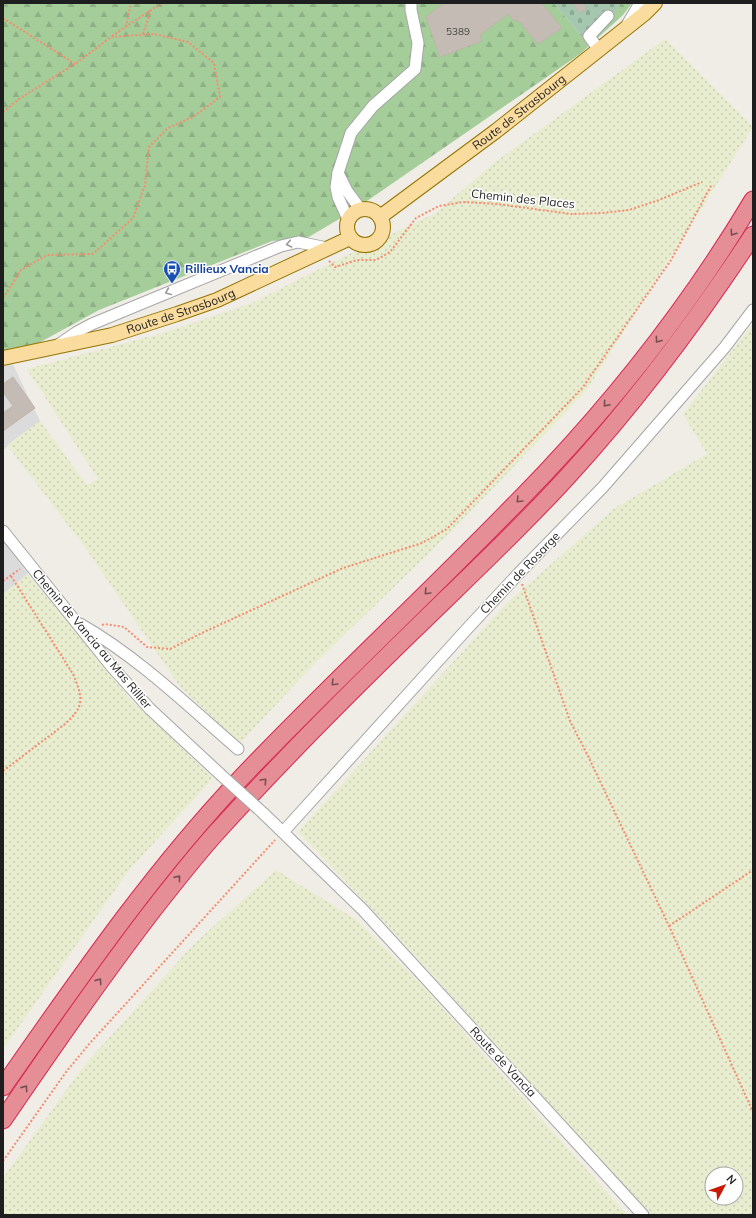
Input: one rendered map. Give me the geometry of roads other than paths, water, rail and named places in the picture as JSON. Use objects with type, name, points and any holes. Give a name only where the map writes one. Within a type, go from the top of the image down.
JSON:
[{"type":"highway","points":[[3,1087],[100,949],[160,871],[200,824],[274,744],[503,517],[550,467],[608,401],[654,345],[695,289],[753,200]]},
{"type":"highway","points":[[3,1120],[111,965],[176,880],[213,836],[326,716],[445,600],[567,477],[619,419],[678,344],[753,235]]},
{"type":"main road","name":"Route de Strasbourg","points":[[380,218],[496,131],[624,30],[655,3]]},
{"type":"main road","points":[[371,210],[380,218],[383,223],[383,230],[378,241],[366,246],[360,245],[350,238],[346,227],[348,219],[354,212],[371,210]]},
{"type":"main road","name":"Route de Strasbourg","points":[[3,358],[112,335],[217,300],[350,238]]},
{"type":"street","points":[[348,219],[338,197],[336,187],[338,173],[351,133],[355,126],[373,106],[415,69],[418,43],[411,10],[411,3]]},
{"type":"street","points":[[624,30],[640,3]]},
{"type":"street","points":[[599,50],[589,36],[608,16]]},
{"type":"street","points":[[338,173],[347,191],[361,210]]},
{"type":"street","points":[[55,348],[77,332],[92,324],[281,246],[298,242],[323,250]]},
{"type":"street","name":"Chemin de Rosarge","points":[[283,832],[519,573],[603,487],[724,347],[753,310]]},
{"type":"street","name":"Chemin de Vancia au Mas Rillier","points":[[3,531],[74,621],[112,667],[150,709],[283,832]]},
{"type":"street","points":[[74,621],[93,632],[146,670],[238,749]]},
{"type":"street","name":"Route de Vancia","points":[[283,832],[363,910],[643,1215]]},
{"type":"place","name":"Rillieux Vancia","points":[[172,284]]}]
